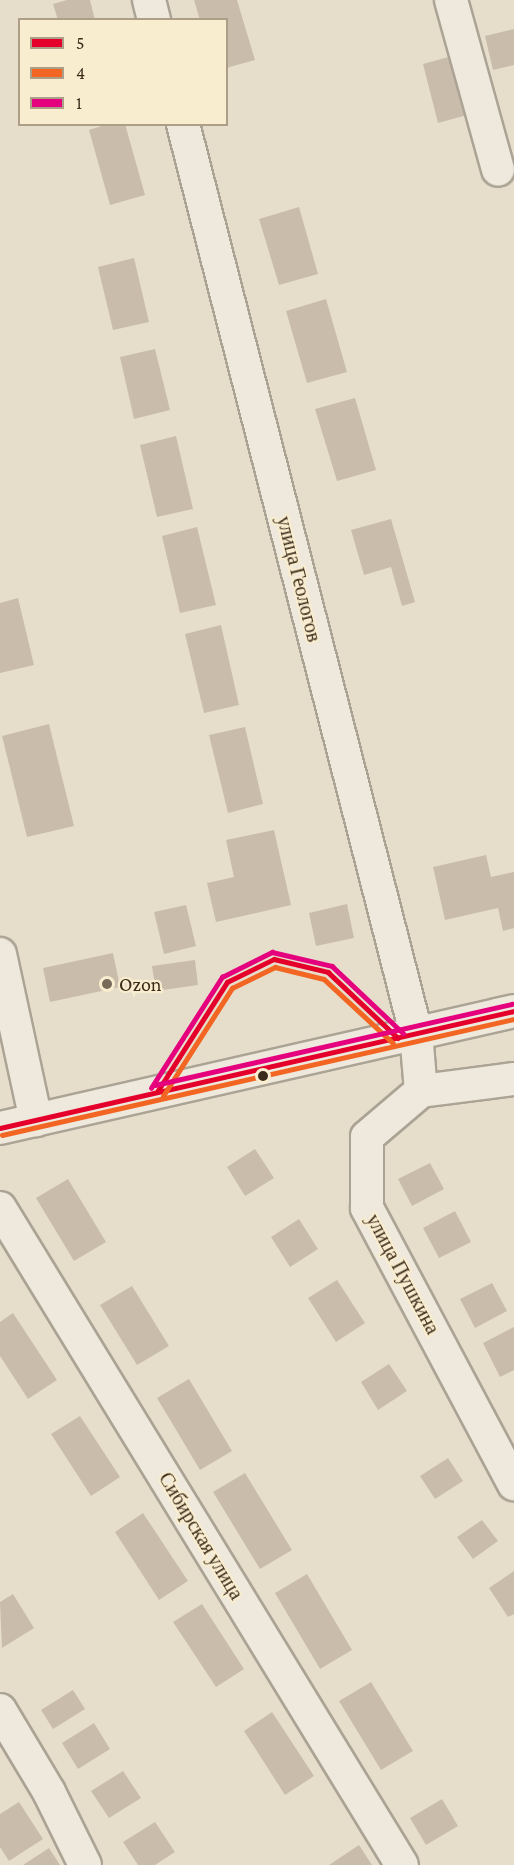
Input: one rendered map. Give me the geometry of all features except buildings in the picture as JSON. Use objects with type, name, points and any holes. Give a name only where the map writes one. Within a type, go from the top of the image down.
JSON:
[{"type":"street","points":[[149,0],[154,18]]},
{"type":"street","points":[[450,0],[498,170]]},
{"type":"street","name":"улица Геологов","points":[[183,126],[407,1035]]},
{"type":"street","points":[[0,954],[36,1120]]},
{"type":"street","points":[[0,1128],[514,1011]]},
{"type":"street","points":[[407,1035],[421,1091],[514,1079]]},
{"type":"street","name":"улица Пушкина","points":[[421,1091],[368,1137],[367,1208],[514,1484]]},
{"type":"street","name":"Сибирская улица","points":[[0,1208],[402,1865]]},
{"type":"street","points":[[0,1710],[49,1792],[86,1865]]},
{"type":"transit line","name":"1","points":[[151,1088],[222,977],[272,952],[332,966],[403,1033]]},
{"type":"transit line","name":"5","points":[[157,1092],[227,982],[274,959],[328,972],[398,1038]]},
{"type":"transit line","name":"4","points":[[163,1096],[232,988],[275,967],[324,979],[393,1043]]},
{"type":"transit line","name":"1","points":[[155,1085],[512,1004]]},
{"type":"transit line","name":"5","points":[[0,1128],[514,1011]]},
{"type":"transit line","name":"4","points":[[2,1135],[514,1019]]},
{"type":"place","name":"Ozon","points":[[107,984]]}]
